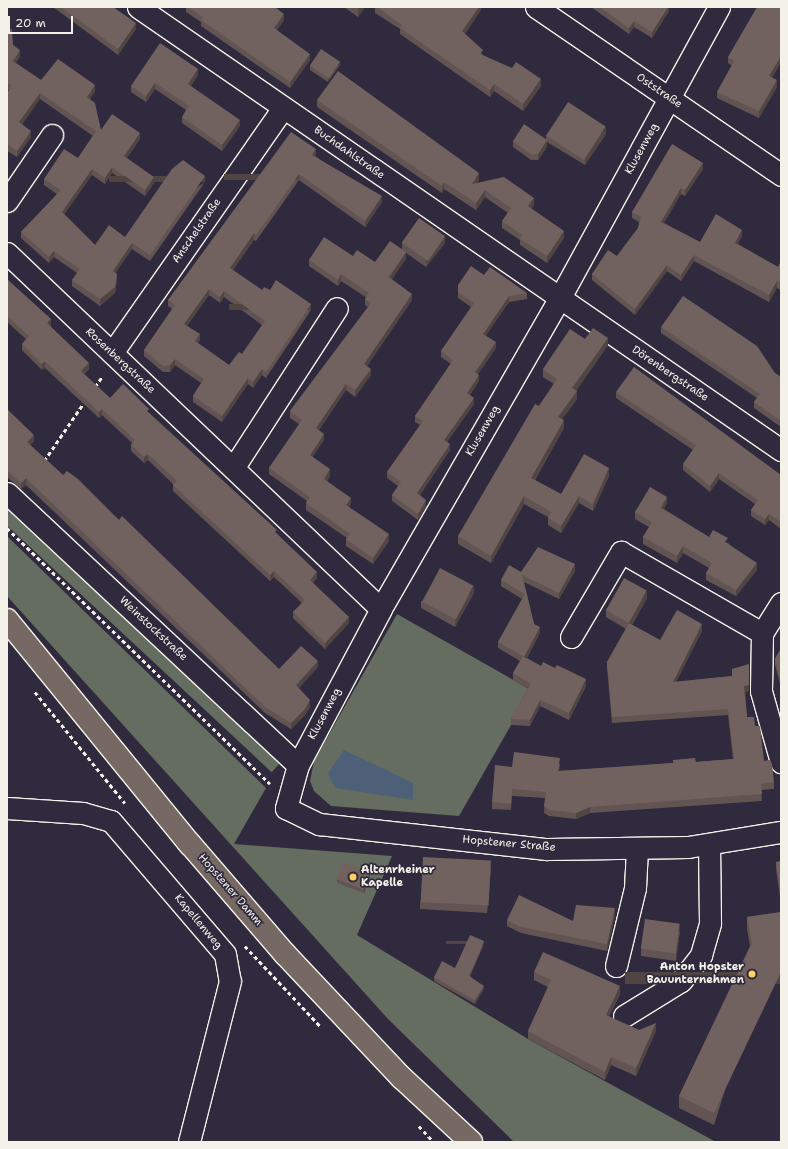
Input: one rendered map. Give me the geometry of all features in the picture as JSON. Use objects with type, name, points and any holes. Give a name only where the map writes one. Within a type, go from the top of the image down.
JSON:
[{"type":"main road","name":"Hopstener Damm","points":[[7,620],[190,844],[286,954],[402,1078],[471,1142]]},
{"type":"street","name":"Buchdahlstraße","points":[[138,7],[560,299]]},
{"type":"street","name":"Oststraße","points":[[536,7],[671,98],[781,175]]},
{"type":"street","name":"Klusenweg","points":[[298,765],[382,609],[560,299],[671,98],[719,7]]},
{"type":"street","name":"Anschelstraße","points":[[114,355],[283,108]]},
{"type":"street","points":[[7,201],[52,135]]},
{"type":"street","name":"Rosenbergstraße","points":[[7,253],[382,609]]},
{"type":"street","name":"Dörenbergstraße","points":[[560,299],[781,450]]},
{"type":"street","points":[[234,467],[337,308]]},
{"type":"street","name":"Weinstockstraße","points":[[7,493],[298,765]]},
{"type":"street","points":[[571,637],[621,552],[762,633]]},
{"type":"street","points":[[781,603],[762,633],[761,691],[781,762]]},
{"type":"street","points":[[286,808],[298,765]]},
{"type":"street","name":"Kapellenweg","points":[[7,808],[83,813],[111,821],[225,954],[230,981],[189,1142]]},
{"type":"street","name":"Hopstener Straße","points":[[286,808],[319,824],[547,849],[636,848],[709,844],[781,832]]},
{"type":"street","points":[[624,1016],[681,981],[701,955],[710,923],[709,844]]},
{"type":"street","points":[[616,966],[636,888],[636,848]]},
{"type":"path","points":[[93,390],[114,355]]},
{"type":"path","points":[[39,469],[88,396]]},
{"type":"path","points":[[7,528],[267,779],[286,808]]},
{"type":"green space","points":[[7,509],[280,763],[272,772],[7,525]]},
{"type":"green space","points":[[7,536],[266,788],[234,844],[392,856],[357,935],[528,1039],[716,1142],[514,1142],[388,1019],[7,596]]},
{"type":"green space","points":[[397,614],[531,690],[459,816],[331,806],[314,791],[310,781],[314,761]]},
{"type":"water","points":[[344,750],[413,783],[413,800],[335,788],[328,773]]},
{"type":"building","points":[[61,7],[113,7],[136,23],[118,49]]},
{"type":"building","points":[[188,7],[275,7],[284,14],[274,28],[310,54],[290,82],[201,20],[203,17]]},
{"type":"building","points":[[377,7],[479,7],[462,31],[483,50],[480,54],[512,68],[516,62],[541,79],[523,104],[494,84],[490,90],[400,28],[402,25]]},
{"type":"building","points":[[600,7],[668,7],[652,32],[634,21],[629,28]]},
{"type":"building","points":[[757,7],[781,7],[781,56],[769,76],[777,80],[759,111],[717,92],[734,61],[728,57]]},
{"type":"building","points":[[12,29],[13,45],[20,50],[13,61],[41,80],[58,59],[95,85],[87,97],[95,103],[101,130],[112,114],[140,133],[124,156],[154,177],[145,190],[112,167],[105,178],[92,169],[62,212],[95,245],[109,225],[125,237],[172,169],[183,160],[205,176],[150,255],[132,243],[113,271],[117,274],[115,287],[100,299],[72,280],[80,269],[54,251],[49,257],[21,232],[61,190],[44,179],[64,149],[78,158],[96,131],[40,93],[19,122],[31,131],[17,151],[7,144],[7,93],[12,86],[7,83],[7,31]]},
{"type":"building","points":[[160,43],[198,69],[188,84],[240,120],[222,145],[182,117],[189,106],[155,83],[146,96],[131,86]]},
{"type":"building","points":[[321,49],[340,62],[329,78],[310,66]]},
{"type":"building","points":[[338,71],[479,173],[472,184],[504,177],[534,198],[528,206],[564,231],[547,256],[520,239],[522,235],[502,221],[511,208],[485,190],[476,203],[444,182],[442,186],[317,100]]},
{"type":"building","points":[[568,102],[606,127],[584,160],[546,136]]},
{"type":"building","points":[[524,124],[547,140],[538,154],[531,154],[513,141]]},
{"type":"building","points":[[291,132],[316,149],[312,155],[382,196],[365,221],[299,174],[256,235],[254,233],[230,268],[262,290],[264,287],[270,290],[276,280],[311,304],[266,372],[262,369],[253,382],[248,378],[222,416],[193,396],[204,379],[175,359],[170,365],[163,366],[144,350],[175,305],[168,300]],"holes":[[[209,289],[220,297],[224,291],[265,321],[242,354],[239,352],[229,365],[195,341],[200,334],[184,324]]]},
{"type":"building","points":[[672,144],[703,163],[685,190],[681,188],[661,222],[700,242],[716,214],[742,230],[735,243],[778,267],[781,261],[781,283],[777,281],[769,295],[694,255],[681,275],[667,265],[635,309],[592,274],[608,250],[617,256],[638,228],[641,217],[632,212]]},
{"type":"building","points":[[419,218],[445,236],[428,261],[402,243]]},
{"type":"building","points":[[324,237],[353,256],[357,250],[375,262],[390,241],[406,252],[389,277],[412,294],[364,364],[371,369],[355,390],[346,384],[316,428],[324,434],[310,455],[330,469],[324,479],[351,498],[346,505],[389,534],[373,558],[346,539],[350,534],[306,503],[310,497],[269,468],[302,420],[290,411],[371,303],[365,299],[369,293],[341,274],[338,280],[309,260]]},
{"type":"building","points":[[471,266],[484,275],[490,267],[527,293],[509,296],[483,334],[496,342],[475,372],[479,375],[467,393],[474,398],[444,440],[450,444],[417,493],[426,500],[418,514],[392,495],[401,482],[387,472],[423,421],[415,416],[453,360],[441,351],[474,303],[458,292],[458,285]]},
{"type":"building","points":[[7,279],[51,319],[47,323],[89,363],[81,371],[110,398],[123,384],[149,409],[147,411],[277,530],[275,532],[317,572],[310,580],[349,617],[325,643],[293,612],[305,600],[274,571],[270,575],[173,485],[177,481],[148,454],[144,457],[131,445],[135,440],[102,409],[99,412],[45,361],[42,364],[22,344],[29,336],[7,316]]},
{"type":"building","points":[[683,296],[757,346],[775,373],[781,377],[781,421],[754,402],[760,394],[661,327]]},
{"type":"building","points":[[593,328],[608,338],[572,388],[577,391],[558,417],[564,420],[531,478],[561,494],[584,454],[609,468],[593,504],[579,496],[561,526],[548,518],[551,512],[524,496],[491,556],[458,536],[535,404],[539,406],[557,379],[543,369],[570,329],[585,339]]},
{"type":"building","points":[[634,367],[781,475],[781,522],[769,514],[765,519],[751,510],[758,500],[719,473],[710,486],[683,464],[696,445],[616,392]]},
{"type":"building","points":[[7,409],[34,435],[27,442],[63,475],[67,471],[78,479],[119,520],[122,516],[279,669],[301,646],[318,661],[296,685],[310,700],[305,709],[291,723],[265,707],[26,478],[21,483],[7,470]]},
{"type":"building","points":[[650,487],[667,497],[661,508],[709,537],[713,530],[728,538],[725,542],[757,563],[736,590],[706,573],[712,563],[683,546],[677,556],[643,537],[652,522],[635,512]]},
{"type":"building","points":[[538,547],[575,564],[559,593],[522,575],[534,624],[540,627],[524,657],[541,666],[543,662],[555,668],[557,665],[586,679],[569,713],[540,700],[530,720],[511,719],[531,684],[513,673],[523,656],[498,642],[525,594],[501,580],[509,565],[521,572]]},
{"type":"building","points":[[440,568],[474,586],[456,619],[422,602]]},
{"type":"building","points":[[624,578],[647,591],[629,623],[606,610]]},
{"type":"building","points":[[677,610],[702,624],[673,682],[732,676],[732,669],[749,664],[749,685],[744,686],[747,717],[754,717],[755,726],[760,726],[764,761],[770,760],[772,764],[774,782],[761,784],[762,794],[590,807],[576,813],[549,810],[544,806],[546,792],[512,789],[511,804],[492,802],[495,765],[512,767],[514,752],[560,758],[558,771],[673,763],[673,760],[695,758],[696,762],[734,759],[728,709],[612,717],[607,662],[629,623],[660,640]]},
{"type":"building","points":[[781,648],[781,682],[775,659]]},
{"type":"building","points":[[423,857],[491,861],[489,905],[421,902]]},
{"type":"building","points":[[781,861],[781,890],[780,890],[776,862]]},
{"type":"building","name":"Altenrheiner Kapelle","points":[[343,862],[370,873],[363,890],[336,879]]},
{"type":"building","points":[[519,895],[573,921],[576,905],[615,908],[607,944],[521,927],[507,920]]},
{"type":"building","points":[[781,912],[781,972],[714,1113],[679,1096],[752,943],[747,917]]},
{"type":"building","points":[[645,919],[680,924],[675,954],[641,949]]},
{"type":"building","points":[[470,935],[484,941],[469,976],[484,986],[475,1000],[434,977],[442,961],[455,968]]},
{"type":"building","points":[[543,952],[620,986],[606,1015],[639,1030],[656,1023],[636,1068],[611,1057],[605,1072],[528,1031],[551,980],[534,972]]},
{"type":"place","name":"Altenrheiner Kapelle","points":[[353,877]]},
{"type":"place","name":"Anton Hopster Bauunternehmen","points":[[752,974]]}]
